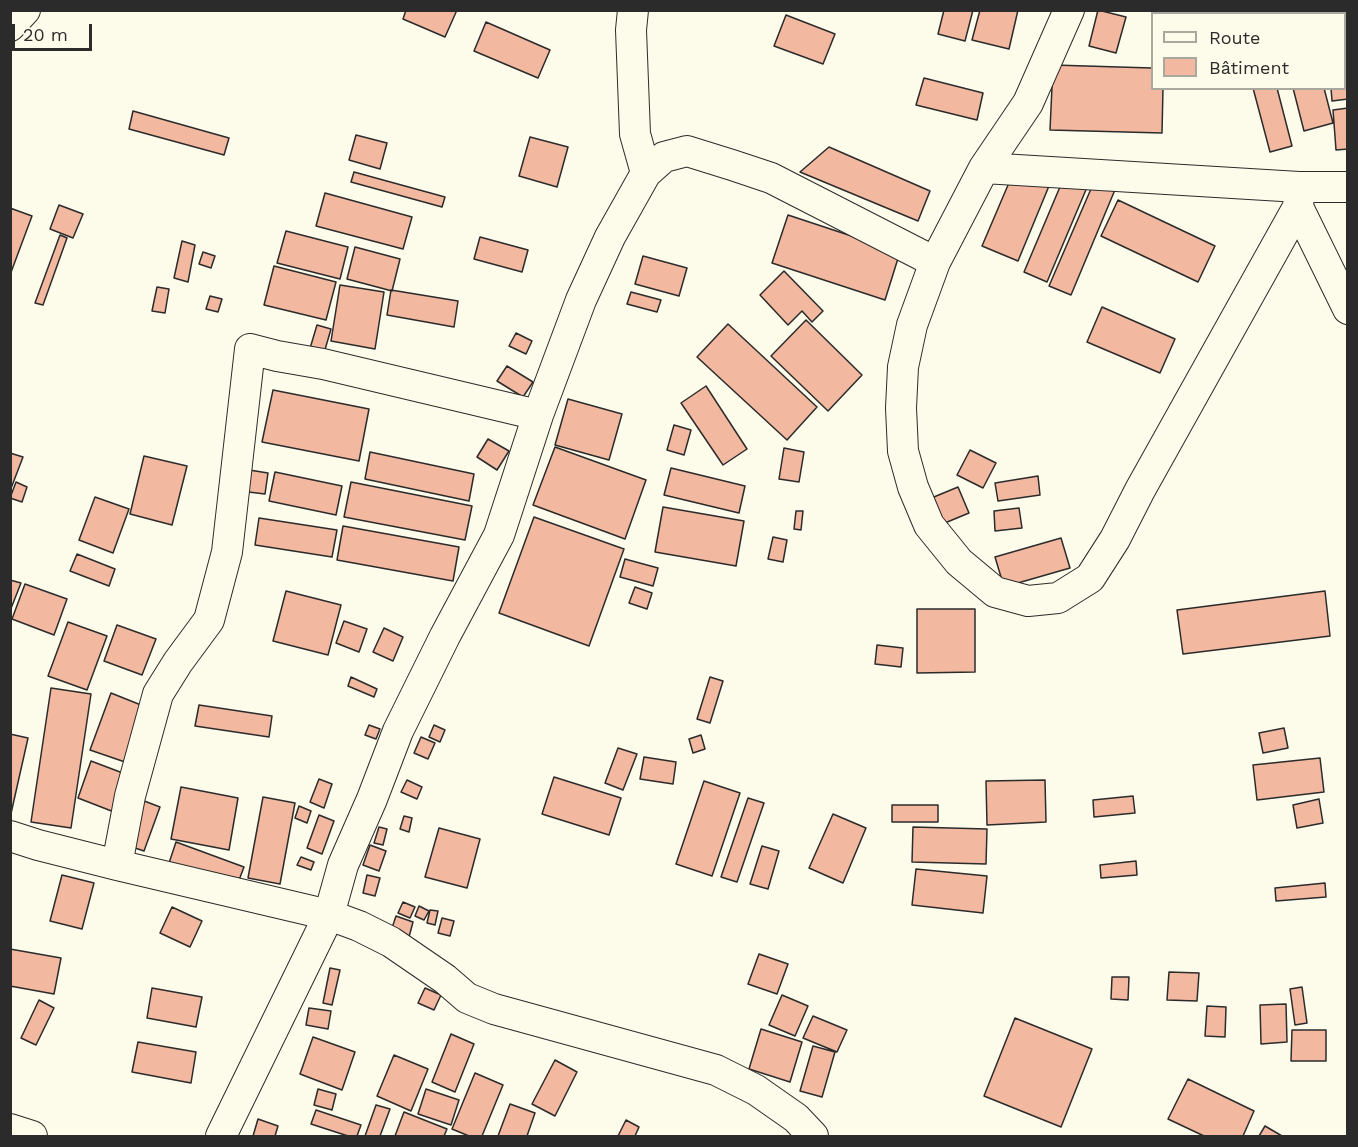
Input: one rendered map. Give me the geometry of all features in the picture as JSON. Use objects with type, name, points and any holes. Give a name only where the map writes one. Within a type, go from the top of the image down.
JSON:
[{"type":"street","points":[[10,26],[26,10]]},
{"type":"street","points":[[633,10],[631,30],[635,134],[646,173]]},
{"type":"street","points":[[1069,10],[1028,103],[984,168],[935,262],[912,325],[903,367],[901,408],[903,451],[913,488],[929,525],[959,562],[995,592],[1028,601],[1058,598],[1090,578],[1115,540],[1298,197]]},
{"type":"street","points":[[221,1137],[329,915],[343,865],[398,731],[445,636],[499,536],[538,415],[581,300],[610,237],[646,173],[664,157],[687,151],[771,178],[935,262]]},
{"type":"street","points":[[984,168],[1298,197],[1347,187]]},
{"type":"street","points":[[1298,197],[1347,309]]},
{"type":"street","points":[[117,864],[130,796],[158,694],[209,620],[227,552],[250,349],[538,415]]},
{"type":"street","points":[[10,836],[329,915],[359,926],[392,942],[445,979],[467,999],[716,1070],[756,1090],[796,1118],[813,1137]]},
{"type":"street","points":[[10,1129],[32,1137]]},
{"type":"building","points":[[406,10],[457,10],[445,37],[403,19]]},
{"type":"building","points":[[944,10],[973,10],[965,41],[938,34]]},
{"type":"building","points":[[980,10],[1018,10],[1009,49],[972,40]]},
{"type":"building","points":[[1098,10],[1126,17],[1116,53],[1089,46]]},
{"type":"building","points":[[1297,10],[1335,10],[1336,12],[1298,12]]},
{"type":"building","points":[[786,15],[835,34],[823,64],[774,46]]},
{"type":"building","points":[[486,22],[550,50],[538,78],[474,51]]},
{"type":"building","points":[[1346,64],[1348,64],[1348,99],[1332,101],[1331,90],[1346,90]]},
{"type":"building","points":[[1053,65],[1151,68],[1151,90],[1163,90],[1162,133],[1050,130]]},
{"type":"building","points":[[924,78],[983,93],[977,120],[916,105]]},
{"type":"building","points":[[1254,90],[1278,90],[1292,146],[1270,152]]},
{"type":"building","points":[[1294,90],[1325,90],[1333,123],[1304,131]]},
{"type":"building","points":[[1348,108],[1348,149],[1336,150],[1333,110]]},
{"type":"building","points":[[133,111],[229,138],[224,155],[129,129]]},
{"type":"building","points":[[356,135],[387,143],[380,169],[349,160]]},
{"type":"building","points":[[530,137],[568,147],[557,187],[519,176]]},
{"type":"building","points":[[829,147],[930,191],[918,221],[800,172]]},
{"type":"building","points":[[1014,171],[1049,186],[1018,261],[982,246]]},
{"type":"building","points":[[354,172],[445,197],[442,207],[351,182]]},
{"type":"building","points":[[1065,175],[1088,185],[1047,282],[1024,272]]},
{"type":"building","points":[[1097,175],[1117,185],[1071,295],[1049,286]]},
{"type":"building","points":[[325,193],[412,217],[403,249],[316,226]]},
{"type":"building","points":[[1118,200],[1215,246],[1198,282],[1101,236]]},
{"type":"building","points":[[59,205],[83,214],[73,238],[50,229]]},
{"type":"building","points":[[10,208],[32,216],[10,275]]},
{"type":"building","points":[[788,215],[900,252],[885,300],[772,263]]},
{"type":"building","points":[[286,231],[348,247],[340,279],[277,263]]},
{"type":"building","points":[[60,235],[67,238],[43,305],[35,303]]},
{"type":"building","points":[[480,237],[528,250],[522,272],[474,259]]},
{"type":"building","points":[[182,241],[195,245],[188,282],[174,278]]},
{"type":"building","points":[[355,247],[400,259],[392,291],[347,279]]},
{"type":"building","points":[[203,252],[215,256],[211,268],[199,264]]},
{"type":"building","points":[[643,256],[687,268],[679,296],[635,284]]},
{"type":"building","points":[[274,266],[336,282],[326,320],[264,305]]},
{"type":"building","points":[[784,271],[823,311],[812,322],[802,311],[788,325],[760,295]]},
{"type":"building","points":[[340,285],[384,292],[375,349],[331,341]]},
{"type":"building","points":[[157,287],[169,289],[165,313],[152,311]]},
{"type":"building","points":[[391,290],[458,301],[454,327],[387,315]]},
{"type":"building","points":[[631,292],[661,300],[657,312],[627,304]]},
{"type":"building","points":[[210,296],[222,299],[218,312],[206,309]]},
{"type":"building","points":[[1102,307],[1175,339],[1160,373],[1087,342]]},
{"type":"building","points":[[806,320],[862,375],[828,411],[771,356]]},
{"type":"building","points":[[728,324],[817,407],[787,440],[697,357]]},
{"type":"building","points":[[317,325],[331,329],[322,360],[308,355]]},
{"type":"building","points":[[516,333],[532,341],[526,354],[509,346]]},
{"type":"building","points":[[507,366],[533,382],[523,397],[497,381]]},
{"type":"building","points":[[706,386],[747,449],[723,465],[681,403]]},
{"type":"building","points":[[273,390],[369,409],[359,461],[262,442]]},
{"type":"building","points":[[568,399],[622,414],[609,460],[555,445]]},
{"type":"building","points":[[674,425],[691,430],[684,455],[667,450]]},
{"type":"building","points":[[488,439],[509,451],[497,470],[477,457]]},
{"type":"building","points":[[555,447],[646,480],[625,539],[533,505]]},
{"type":"building","points":[[784,448],[804,452],[799,482],[779,479]]},
{"type":"building","points":[[970,450],[996,463],[983,488],[957,475]]},
{"type":"building","points":[[370,452],[474,474],[469,501],[365,479]]},
{"type":"building","points":[[10,453],[23,457],[10,491]]},
{"type":"building","points":[[144,456],[187,466],[172,525],[130,514]]},
{"type":"building","points":[[671,468],[745,486],[739,513],[664,495]]},
{"type":"building","points":[[243,469],[268,473],[265,494],[240,491]]},
{"type":"building","points":[[275,472],[342,486],[336,515],[269,501]]},
{"type":"building","points":[[1038,476],[1040,495],[998,501],[995,483]]},
{"type":"building","points":[[16,482],[27,487],[22,502],[10,498]]},
{"type":"building","points":[[351,482],[472,506],[465,540],[344,517]]},
{"type":"building","points":[[958,487],[969,513],[940,525],[929,499]]},
{"type":"building","points":[[95,497],[129,509],[113,553],[79,540]]},
{"type":"building","points":[[663,507],[744,521],[736,566],[655,552]]},
{"type":"building","points":[[1019,508],[1022,528],[995,531],[994,511]]},
{"type":"building","points":[[796,511],[803,511],[801,530],[794,529]]},
{"type":"building","points":[[534,517],[624,549],[589,646],[499,613]]},
{"type":"building","points":[[259,518],[337,530],[332,557],[255,545]]},
{"type":"building","points":[[343,526],[459,547],[453,581],[337,560]]},
{"type":"building","points":[[773,537],[787,540],[783,562],[768,559]]},
{"type":"building","points":[[1061,538],[1070,568],[1004,587],[995,557]]},
{"type":"building","points":[[77,554],[115,569],[109,586],[70,571]]},
{"type":"building","points":[[625,559],[658,568],[653,586],[620,577]]},
{"type":"building","points":[[10,580],[21,583],[10,611]]},
{"type":"building","points":[[25,584],[67,599],[54,635],[12,619]]},
{"type":"building","points":[[635,587],[652,593],[647,609],[629,603]]},
{"type":"building","points":[[286,591],[341,605],[328,655],[273,641]]},
{"type":"building","points":[[1325,591],[1330,636],[1183,654],[1177,610]]},
{"type":"building","points":[[917,609],[975,609],[975,672],[917,673]]},
{"type":"building","points":[[344,621],[367,629],[359,652],[336,643]]},
{"type":"building","points":[[68,622],[107,636],[87,690],[48,676]]},
{"type":"building","points":[[117,625],[156,639],[142,675],[104,661]]},
{"type":"building","points":[[384,628],[403,637],[393,661],[373,652]]},
{"type":"building","points":[[877,645],[903,648],[901,667],[875,664]]},
{"type":"building","points":[[351,677],[377,689],[374,697],[348,686]]},
{"type":"building","points":[[710,677],[723,681],[710,723],[697,719]]},
{"type":"building","points":[[51,688],[91,694],[71,828],[31,822]]},
{"type":"building","points":[[111,693],[146,707],[125,762],[90,750]]},
{"type":"building","points":[[199,705],[272,716],[269,737],[195,726]]},
{"type":"building","points":[[369,725],[380,729],[376,739],[365,735]]},
{"type":"building","points":[[434,725],[445,730],[440,742],[429,737]]},
{"type":"building","points":[[1284,728],[1288,748],[1263,753],[1259,733]]},
{"type":"building","points":[[10,734],[28,738],[10,818]]},
{"type":"building","points":[[701,735],[705,749],[693,753],[689,739]]},
{"type":"building","points":[[421,737],[435,743],[428,759],[414,753]]},
{"type":"building","points":[[618,748],[637,754],[623,790],[605,783]]},
{"type":"building","points":[[644,757],[676,762],[673,784],[640,779]]},
{"type":"building","points":[[1320,758],[1324,792],[1257,800],[1253,765]]},
{"type":"building","points":[[91,761],[128,775],[114,812],[78,798]]},
{"type":"building","points":[[554,777],[621,798],[609,835],[542,814]]},
{"type":"building","points":[[319,779],[332,784],[324,808],[310,802]]},
{"type":"building","points":[[407,780],[422,787],[417,799],[401,792]]},
{"type":"building","points":[[1045,780],[1046,822],[987,825],[986,781]]},
{"type":"building","points":[[704,781],[740,793],[712,876],[676,864]]},
{"type":"building","points":[[181,787],[238,798],[229,850],[171,839]]},
{"type":"building","points":[[1133,796],[1135,813],[1094,817],[1093,800]]},
{"type":"building","points":[[263,797],[295,803],[280,884],[248,878]]},
{"type":"building","points":[[748,798],[764,803],[737,882],[721,877]]},
{"type":"building","points":[[139,799],[160,807],[144,851],[123,844]]},
{"type":"building","points":[[1319,799],[1323,823],[1297,828],[1293,805]]},
{"type":"building","points":[[892,805],[938,805],[938,822],[892,822]]},
{"type":"building","points":[[299,806],[311,811],[307,823],[295,818]]},
{"type":"building","points":[[833,814],[866,828],[843,883],[809,868]]},
{"type":"building","points":[[319,815],[334,821],[322,854],[307,848]]},
{"type":"building","points":[[404,816],[412,818],[409,832],[400,829]]},
{"type":"building","points":[[379,827],[387,829],[383,845],[374,843]]},
{"type":"building","points":[[913,827],[987,829],[986,864],[912,862]]},
{"type":"building","points":[[439,828],[480,839],[467,888],[425,877]]},
{"type":"building","points":[[176,842],[244,867],[236,888],[169,863]]},
{"type":"building","points":[[370,845],[386,851],[379,871],[363,865]]},
{"type":"building","points":[[762,846],[779,851],[768,889],[750,884]]},
{"type":"building","points":[[301,857],[314,862],[311,870],[297,865]]},
{"type":"building","points":[[1136,861],[1137,875],[1101,878],[1100,865]]},
{"type":"building","points":[[916,869],[987,876],[983,913],[912,905]]},
{"type":"building","points":[[62,875],[94,883],[82,929],[50,921]]},
{"type":"building","points":[[367,875],[380,878],[375,896],[363,893]]},
{"type":"building","points":[[1325,883],[1326,897],[1276,901],[1275,888]]},
{"type":"building","points":[[403,902],[415,907],[410,918],[398,913]]},
{"type":"building","points":[[419,906],[429,911],[424,920],[415,916]]},
{"type":"building","points":[[172,907],[202,921],[190,947],[160,933]]},
{"type":"building","points":[[430,910],[438,911],[435,925],[427,923]]},
{"type":"building","points":[[396,916],[413,922],[409,937],[391,931]]},
{"type":"building","points":[[442,918],[454,921],[450,936],[438,933]]},
{"type":"building","points":[[10,949],[61,958],[54,994],[10,986]]},
{"type":"building","points":[[759,954],[788,964],[777,994],[748,984]]},
{"type":"building","points":[[330,968],[340,970],[332,1005],[323,1003]]},
{"type":"building","points":[[1169,972],[1199,973],[1197,1001],[1167,1000]]},
{"type":"building","points":[[1112,977],[1129,977],[1128,1000],[1111,999]]},
{"type":"building","points":[[1302,987],[1307,1023],[1295,1025],[1290,989]]},
{"type":"building","points":[[152,988],[202,997],[196,1027],[147,1018]]},
{"type":"building","points":[[425,988],[441,995],[434,1010],[418,1003]]},
{"type":"building","points":[[782,995],[808,1006],[795,1036],[769,1025]]},
{"type":"building","points":[[39,1000],[54,1008],[36,1045],[21,1038]]},
{"type":"building","points":[[1286,1004],[1287,1042],[1261,1044],[1260,1005]]},
{"type":"building","points":[[1207,1006],[1226,1007],[1225,1037],[1205,1036]]},
{"type":"building","points":[[309,1008],[331,1011],[328,1029],[306,1025]]},
{"type":"building","points":[[813,1016],[847,1030],[837,1052],[803,1038]]},
{"type":"building","points":[[1015,1018],[1092,1049],[1061,1127],[984,1096]]},
{"type":"building","points":[[761,1029],[802,1042],[790,1082],[749,1069]]},
{"type":"building","points":[[1292,1030],[1326,1030],[1326,1061],[1291,1061]]},
{"type":"building","points":[[451,1034],[474,1044],[455,1092],[432,1082]]},
{"type":"building","points":[[313,1037],[355,1052],[342,1090],[300,1074]]},
{"type":"building","points":[[138,1042],[196,1052],[191,1083],[132,1072]]},
{"type":"building","points":[[813,1046],[835,1052],[822,1097],[800,1091]]},
{"type":"building","points":[[394,1055],[428,1069],[411,1111],[377,1096]]},
{"type":"building","points":[[555,1060],[577,1072],[555,1116],[532,1104]]},
{"type":"building","points":[[475,1073],[503,1085],[482,1136],[469,1136],[452,1129]]},
{"type":"building","points":[[1188,1079],[1254,1111],[1243,1136],[1204,1136],[1168,1119]]},
{"type":"building","points":[[318,1089],[336,1094],[332,1110],[314,1105]]},
{"type":"building","points":[[426,1089],[459,1100],[451,1125],[418,1114]]},
{"type":"building","points":[[510,1104],[535,1113],[527,1136],[498,1136]]},
{"type":"building","points":[[376,1105],[390,1109],[380,1136],[365,1136]]},
{"type":"building","points":[[316,1110],[361,1125],[357,1136],[348,1136],[311,1124]]},
{"type":"building","points":[[404,1112],[447,1129],[444,1136],[395,1136]]},
{"type":"building","points":[[258,1119],[278,1126],[275,1136],[253,1136]]},
{"type":"building","points":[[626,1120],[639,1127],[635,1136],[618,1136]]},
{"type":"building","points":[[1265,1126],[1282,1136],[1259,1136]]}]
